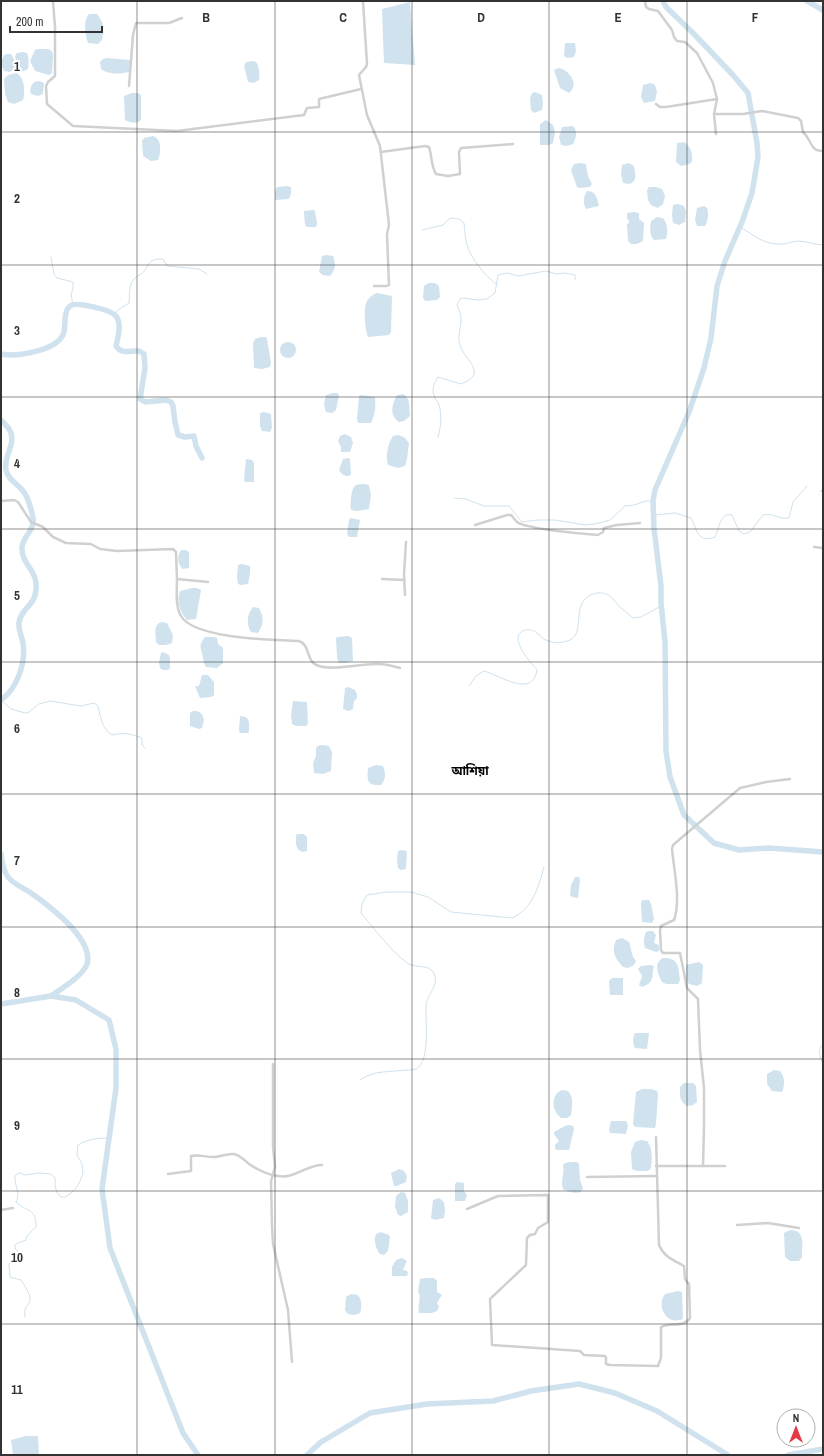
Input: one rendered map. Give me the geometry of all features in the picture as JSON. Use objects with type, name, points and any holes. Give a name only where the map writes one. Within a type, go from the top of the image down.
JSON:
[{"type":"street","points":[[53,1],[55,28],[55,76],[46,86],[48,104],[73,126],[177,131],[214,127],[240,122],[304,115],[307,108],[319,106],[319,98],[361,89]]},
{"type":"street","points":[[363,1],[367,64],[359,75],[367,115],[380,146],[389,225],[387,234],[389,285],[374,286]]},
{"type":"street","points":[[645,1],[646,7],[658,11],[672,30],[677,41],[684,42],[697,53],[713,83],[717,99],[714,114],[716,134]]},
{"type":"street","points":[[129,86],[133,35],[136,23],[169,23],[182,18]]},
{"type":"street","points":[[656,104],[660,107],[666,107],[717,99]]},
{"type":"street","points":[[714,114],[743,114],[762,111],[798,118],[801,121],[803,132],[808,137],[813,148],[817,151],[823,151]]},
{"type":"street","points":[[381,152],[425,146],[429,147],[433,169],[436,174],[448,176],[460,174],[459,152],[461,148],[513,144]]},
{"type":"street","points":[[1,501],[14,500],[18,502],[31,522],[43,527],[54,537],[66,543],[91,544],[100,549],[117,551],[173,549],[178,558],[178,609],[181,617],[204,632],[234,637],[303,642],[306,646],[310,661],[319,666],[335,667],[380,664],[400,668]]},
{"type":"street","points":[[475,525],[506,515],[511,515],[517,522],[527,526],[598,535],[603,532],[604,528],[640,523]]},
{"type":"street","points":[[405,595],[404,580],[406,542]]},
{"type":"street","points":[[814,547],[823,548]]},
{"type":"street","points":[[177,579],[208,582]]},
{"type":"street","points":[[382,579],[404,580]]},
{"type":"street","points":[[703,1166],[704,1088],[700,1050],[698,998],[687,988],[680,953],[663,953],[661,950],[661,926],[674,920],[677,912],[672,849],[673,845],[740,788],[766,782],[790,779]]},
{"type":"street","points":[[273,1064],[273,1147],[275,1167],[271,1191],[274,1244],[288,1310],[292,1362]]},
{"type":"street","points":[[467,1209],[498,1196],[548,1195],[548,1222],[538,1228],[535,1234],[530,1235],[527,1238],[526,1266],[490,1299],[492,1345],[580,1351],[584,1355],[605,1356],[606,1364],[610,1365],[658,1366],[661,1358],[661,1327],[664,1325],[681,1325],[688,1322],[690,1318],[689,1284],[685,1278],[684,1266],[668,1258],[658,1245],[656,1137]]},
{"type":"street","points":[[168,1174],[191,1171],[192,1156],[194,1155],[220,1157],[230,1154],[240,1156],[257,1169],[273,1175],[296,1175],[314,1165],[322,1165]]},
{"type":"street","points":[[656,1166],[725,1166]]},
{"type":"street","points":[[587,1177],[615,1178],[656,1176]]},
{"type":"street","points":[[1,1210],[13,1208]]},
{"type":"street","points":[[737,1225],[768,1223],[799,1228]]},
{"type":"water","points":[[410,2],[415,65],[384,63],[382,9]]},
{"type":"water","points":[[89,14],[97,14],[102,23],[102,40],[98,44],[88,43],[87,40],[85,24]]},
{"type":"water","points":[[565,43],[575,43],[576,51],[574,57],[567,58],[564,56]]},
{"type":"water","points":[[48,49],[52,51],[52,73],[49,75],[35,71],[30,61],[35,50]]},
{"type":"water","points":[[17,53],[27,53],[28,55],[28,69],[19,72],[15,56]]},
{"type":"water","points":[[11,54],[14,59],[14,69],[10,72],[4,71],[2,65],[4,55]]},
{"type":"water","points":[[107,58],[130,60],[129,72],[118,74],[104,71],[101,69],[100,62]]},
{"type":"water","points":[[254,61],[257,63],[259,69],[259,80],[254,83],[248,82],[244,66],[246,62]]},
{"type":"water","points":[[559,68],[566,71],[572,78],[573,86],[569,93],[560,88],[554,70]]},
{"type":"water","points":[[16,73],[23,81],[24,93],[23,100],[14,104],[8,102],[5,93],[4,79],[8,75]]},
{"type":"water","points":[[39,81],[44,83],[43,94],[38,96],[31,94],[30,89],[32,85],[34,82]]},
{"type":"water","points":[[651,83],[655,85],[657,92],[655,101],[644,103],[641,97],[643,85]]},
{"type":"water","points":[[535,92],[542,95],[543,103],[542,110],[534,113],[531,110],[530,98],[532,93]]},
{"type":"water","points":[[132,93],[138,93],[141,95],[141,120],[135,123],[125,120],[124,96]]},
{"type":"water","points":[[546,120],[553,125],[555,132],[553,143],[549,145],[540,145],[540,124]]},
{"type":"water","points":[[573,126],[576,130],[576,135],[573,144],[567,146],[561,145],[559,137],[562,127]]},
{"type":"water","points":[[153,136],[158,140],[160,153],[158,160],[151,161],[143,156],[142,141],[144,138]]},
{"type":"water","points":[[684,142],[689,146],[691,151],[692,162],[681,166],[676,162],[677,143]]},
{"type":"water","points":[[628,163],[633,165],[635,179],[633,182],[628,184],[623,183],[621,174],[622,165]]},
{"type":"water","points":[[574,164],[586,164],[588,176],[592,184],[590,187],[577,187],[571,170]]},
{"type":"water","points":[[277,187],[291,187],[289,199],[275,200],[275,191]]},
{"type":"water","points":[[649,187],[662,189],[665,196],[663,204],[658,208],[651,205],[648,200],[647,190]]},
{"type":"water","points":[[587,191],[594,194],[597,198],[599,206],[586,209],[584,200]]},
{"type":"water","points":[[678,204],[684,206],[686,211],[685,222],[679,225],[673,223],[672,215],[673,205]]},
{"type":"water","points":[[704,206],[708,210],[707,222],[705,226],[697,226],[695,220],[697,208]]},
{"type":"water","points":[[304,211],[315,211],[317,223],[316,227],[307,227],[305,225]]},
{"type":"water","points":[[627,213],[639,213],[639,219],[644,223],[643,241],[637,244],[631,244],[628,241],[627,224],[629,223],[629,220],[627,219]]},
{"type":"water","points":[[657,217],[663,218],[666,223],[666,239],[654,240],[651,236],[651,221]]},
{"type":"water","points":[[322,256],[333,256],[335,262],[334,269],[330,276],[323,275],[319,272]]},
{"type":"water","points":[[429,283],[435,283],[439,286],[440,297],[437,300],[425,301],[423,298],[424,286]]},
{"type":"water","points":[[377,293],[392,296],[391,332],[389,335],[368,337],[365,319],[366,304],[370,297]]},
{"type":"water","points":[[266,337],[267,339],[271,363],[270,367],[262,369],[254,368],[253,343],[255,339]]},
{"type":"water","points":[[285,342],[291,342],[296,347],[294,356],[291,358],[285,358],[280,353],[280,347]]},
{"type":"water","points":[[337,393],[339,395],[336,410],[332,413],[326,412],[324,404],[326,395]]},
{"type":"water","points":[[403,394],[406,396],[408,401],[410,416],[404,421],[399,422],[394,416],[392,409],[397,395]]},
{"type":"water","points":[[359,396],[375,397],[375,410],[371,423],[358,423]]},
{"type":"water","points":[[264,412],[271,414],[272,428],[270,432],[262,431],[260,426],[260,413]]},
{"type":"water","points":[[345,434],[351,437],[353,443],[350,452],[341,452],[341,447],[338,441],[340,436]]},
{"type":"water","points":[[399,435],[405,438],[409,443],[405,466],[398,468],[388,465],[387,458],[391,439],[393,436]]},
{"type":"water","points":[[246,459],[252,460],[254,463],[254,482],[245,482],[244,480]]},
{"type":"water","points":[[343,459],[350,459],[351,474],[346,476],[339,470]]},
{"type":"water","points":[[359,484],[369,485],[371,495],[369,509],[357,511],[351,510],[351,498],[354,487]]},
{"type":"water","points":[[351,518],[360,520],[357,537],[349,537],[347,534],[349,520]]},
{"type":"water","points":[[181,550],[186,550],[189,552],[189,568],[183,569],[180,565],[178,557]]},
{"type":"water","points":[[242,564],[250,566],[250,573],[248,584],[241,585],[238,584],[237,577],[238,565]]},
{"type":"water","points":[[192,588],[201,590],[196,619],[187,620],[182,614],[178,598],[180,591]]},
{"type":"water","points":[[253,607],[259,608],[262,614],[262,624],[258,633],[251,632],[248,626],[248,616]]},
{"type":"water","points":[[158,623],[167,623],[173,635],[172,643],[159,645],[156,642],[156,628]]},
{"type":"water","points":[[348,636],[352,638],[353,661],[339,663],[337,658],[336,638]]},
{"type":"water","points":[[205,637],[217,638],[218,644],[223,648],[223,663],[217,668],[206,667],[204,664],[201,646]]},
{"type":"water","points":[[163,652],[169,655],[170,668],[168,670],[163,670],[160,668],[159,662],[161,653]]},
{"type":"water","points":[[202,675],[208,675],[214,682],[214,695],[211,697],[200,698],[195,686],[199,686]]},
{"type":"water","points":[[348,687],[355,690],[357,696],[357,699],[354,701],[353,709],[349,711],[343,709],[345,688]]},
{"type":"water","points":[[293,701],[307,702],[308,724],[306,726],[296,726],[292,724],[291,715]]},
{"type":"water","points":[[197,711],[202,714],[204,720],[202,728],[199,729],[190,726],[190,713]]},
{"type":"water","points":[[240,716],[248,719],[249,721],[248,733],[240,733]]},
{"type":"water","points":[[317,746],[329,746],[332,752],[331,771],[323,774],[314,773],[313,763],[316,756],[316,749]]},
{"type":"water","points":[[376,765],[383,766],[385,772],[385,778],[381,785],[373,785],[368,779],[368,768]]},
{"type":"water","points":[[297,834],[304,834],[307,837],[307,851],[303,852],[297,848]]},
{"type":"water","points":[[398,851],[407,851],[406,869],[401,870],[398,868],[397,859]]},
{"type":"water","points":[[575,877],[579,877],[580,880],[578,898],[570,895],[571,885]]},
{"type":"water","points":[[642,900],[649,900],[651,904],[654,919],[652,923],[642,922]]},
{"type":"water","points":[[653,931],[656,935],[654,943],[659,945],[659,951],[656,952],[645,948],[644,938],[646,932]]},
{"type":"water","points":[[622,938],[629,942],[633,957],[636,961],[634,965],[628,968],[623,967],[620,964],[614,951],[616,940]]},
{"type":"water","points":[[663,958],[672,959],[677,964],[680,980],[678,984],[666,984],[662,982],[657,966]]},
{"type":"water","points":[[699,962],[703,965],[702,983],[697,986],[689,984],[686,980],[686,965]]},
{"type":"water","points":[[641,966],[654,966],[652,980],[642,987],[639,985],[642,976],[638,969]]},
{"type":"water","points":[[612,978],[623,978],[623,995],[610,995],[609,981]]},
{"type":"water","points":[[635,1033],[649,1033],[647,1049],[635,1048],[633,1037]]},
{"type":"water","points":[[774,1070],[780,1071],[783,1076],[784,1084],[782,1092],[772,1091],[767,1084],[767,1074]]},
{"type":"water","points":[[684,1083],[693,1083],[696,1086],[697,1102],[693,1105],[687,1106],[681,1100],[680,1087]]},
{"type":"water","points":[[642,1089],[651,1089],[657,1091],[658,1094],[655,1128],[635,1127],[633,1124],[636,1092]]},
{"type":"water","points":[[562,1090],[568,1091],[572,1099],[571,1115],[567,1118],[561,1118],[556,1112],[554,1106],[555,1096]]},
{"type":"water","points":[[611,1121],[626,1121],[628,1125],[626,1134],[610,1133],[609,1130]]},
{"type":"water","points":[[569,1125],[573,1126],[574,1129],[569,1150],[555,1149],[555,1145],[559,1141],[554,1132]]},
{"type":"water","points":[[641,1140],[647,1141],[651,1150],[651,1168],[648,1171],[637,1171],[632,1169],[631,1152],[635,1142]]},
{"type":"water","points":[[571,1162],[577,1162],[579,1164],[580,1180],[583,1188],[581,1192],[576,1193],[563,1189],[563,1165]]},
{"type":"water","points":[[399,1169],[404,1171],[407,1176],[406,1182],[394,1186],[391,1173]]},
{"type":"water","points":[[457,1182],[464,1183],[464,1191],[467,1195],[465,1201],[455,1201],[455,1184]]},
{"type":"water","points":[[401,1192],[405,1193],[408,1201],[408,1212],[401,1216],[398,1215],[395,1207],[396,1196]]},
{"type":"water","points":[[439,1198],[444,1202],[444,1218],[435,1220],[431,1218],[433,1200]]},
{"type":"water","points":[[790,1230],[801,1235],[802,1257],[799,1261],[790,1261],[785,1257],[784,1233]]},
{"type":"water","points":[[381,1232],[389,1235],[390,1237],[388,1249],[384,1255],[380,1254],[375,1242],[376,1234]]},
{"type":"water","points":[[402,1258],[407,1261],[403,1270],[407,1271],[407,1276],[392,1276],[392,1267],[396,1260]]},
{"type":"water","points":[[434,1278],[437,1281],[437,1292],[442,1295],[437,1303],[439,1307],[437,1311],[432,1313],[419,1313],[420,1296],[418,1291],[420,1279]]},
{"type":"water","points":[[678,1291],[682,1292],[683,1319],[672,1320],[664,1314],[662,1309],[662,1299],[665,1294]]},
{"type":"water","points":[[351,1294],[358,1295],[361,1304],[360,1313],[354,1315],[348,1314],[345,1310],[346,1297]]},
{"type":"water","points":[[26,1436],[38,1436],[39,1455],[13,1455],[11,1440]]},
{"type":"waterway","points":[[663,1],[666,7],[694,34],[748,93],[758,157],[752,193],[742,222],[725,261],[717,286],[711,338],[704,368],[689,412],[655,490],[653,501],[654,528],[661,586],[661,603],[665,642],[666,751],[670,777],[684,815],[714,843],[739,850],[769,848],[823,852]]},
{"type":"waterway","points":[[807,1],[823,10]]},
{"type":"waterway","points":[[422,230],[443,225],[451,218],[459,219],[464,223],[466,242],[471,255],[483,272],[496,284]]},
{"type":"waterway","points":[[740,227],[770,243],[785,244],[798,241],[823,245]]},
{"type":"waterway","points":[[51,257],[54,274],[57,278],[73,282],[71,294],[73,305]]},
{"type":"waterway","points":[[114,314],[129,303],[131,284],[136,277],[143,273],[153,260],[163,259],[167,266],[199,269],[207,274]]},
{"type":"waterway","points":[[438,437],[441,413],[439,403],[434,397],[433,391],[436,380],[438,377],[461,384],[469,380],[473,376],[474,371],[473,366],[459,342],[461,318],[457,305],[460,299],[487,299],[495,293],[498,275],[507,273],[518,276],[546,271],[557,274],[565,273],[575,275],[575,280]]},
{"type":"waterway","points":[[1,354],[16,355],[35,352],[59,341],[63,335],[65,328],[65,316],[70,306],[86,305],[108,311],[118,319],[119,331],[116,346],[118,349],[124,351],[139,351],[144,354],[145,368],[140,399],[145,402],[166,400],[171,402],[178,435],[185,437],[194,436],[196,446],[202,458]]},
{"type":"waterway","points":[[1,420],[9,429],[12,439],[6,460],[6,470],[11,479],[25,493],[32,513],[33,524],[23,542],[22,553],[35,578],[36,583],[36,591],[32,602],[20,617],[19,628],[24,651],[22,667],[12,689],[1,700]]},
{"type":"waterway","points":[[654,515],[675,513],[691,518],[698,534],[704,538],[715,537],[722,519],[725,516],[732,515],[739,531],[744,534],[750,532],[763,515],[769,514],[782,518],[789,518],[793,502],[807,486]]},
{"type":"waterway","points":[[455,498],[466,499],[484,506],[509,506],[522,522],[555,520],[585,525],[610,520],[625,506],[646,501],[653,501]]},
{"type":"waterway","points":[[469,686],[476,676],[484,671],[515,683],[529,683],[534,679],[537,670],[520,647],[518,642],[520,633],[525,630],[531,630],[542,638],[555,643],[570,640],[575,636],[580,608],[588,596],[597,593],[608,595],[620,608],[633,618],[641,617],[661,606]]},
{"type":"waterway","points":[[1,700],[11,709],[25,713],[29,712],[39,704],[50,701],[81,706],[94,703],[98,706],[102,722],[108,732],[112,735],[127,734],[142,738],[142,745],[145,748]]},
{"type":"waterway","points":[[1,854],[4,869],[10,879],[39,898],[58,914],[77,934],[84,944],[87,954],[87,964],[85,969],[71,982],[51,996]]},
{"type":"waterway","points":[[360,1080],[371,1074],[415,1069],[421,1065],[424,1058],[426,1039],[426,1005],[435,981],[434,973],[429,968],[415,966],[403,960],[361,913],[362,904],[367,895],[387,892],[411,892],[428,897],[451,912],[512,918],[525,909],[534,897],[544,867]]},
{"type":"waterway","points":[[1,1004],[51,996],[76,1000],[109,1020],[116,1049],[116,1088],[102,1189],[110,1248],[183,1433],[198,1455]]},
{"type":"waterway","points":[[823,1044],[819,1051],[823,1065]]},
{"type":"waterway","points":[[25,1317],[25,1310],[30,1302],[29,1294],[21,1280],[10,1277],[9,1264],[15,1260],[21,1259],[22,1257],[15,1248],[15,1245],[26,1240],[27,1236],[36,1227],[36,1221],[33,1213],[16,1202],[18,1192],[15,1176],[19,1173],[26,1175],[38,1173],[51,1174],[55,1178],[56,1191],[61,1197],[65,1197],[77,1187],[83,1173],[82,1164],[77,1155],[78,1145],[93,1139],[109,1138]]},
{"type":"waterway","points":[[307,1455],[321,1442],[370,1413],[427,1404],[493,1401],[531,1391],[579,1384],[615,1393],[657,1411],[728,1455]]},
{"type":"waterway","points":[[788,1455],[823,1449]]},
{"type":"district","name":"আশিয়া","points":[[470,771]]}]
